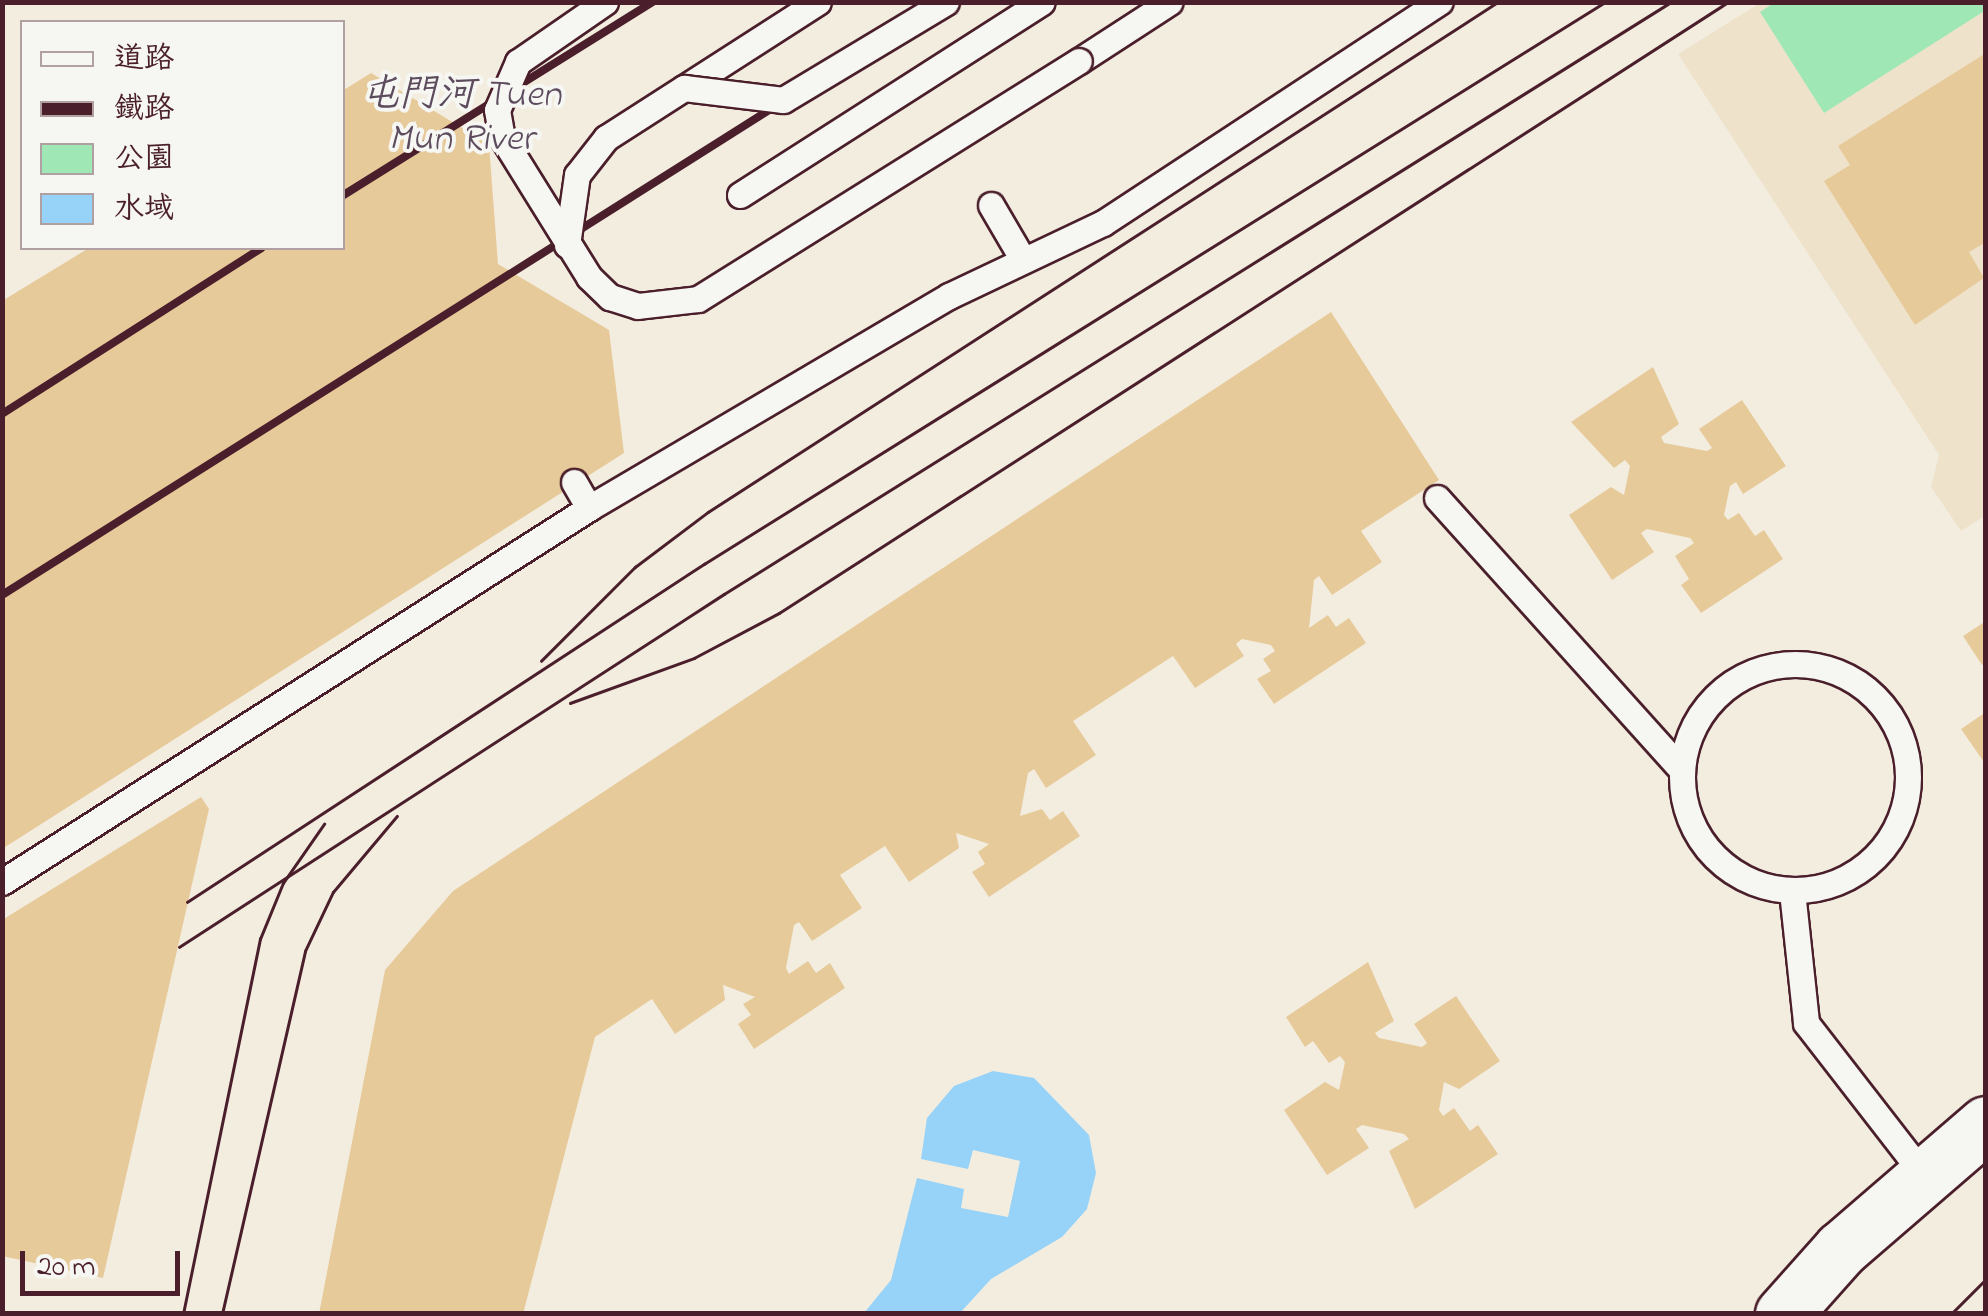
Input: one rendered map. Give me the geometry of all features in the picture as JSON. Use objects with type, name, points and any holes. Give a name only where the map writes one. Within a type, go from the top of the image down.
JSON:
[{"type":"street","points":[[1783,1314],[1924,1175],[1986,1124]]},
{"type":"lane","points":[[604,2],[518,62],[497,110],[502,137],[567,245],[610,297],[638,306],[698,299],[1170,2]]},
{"type":"lane","points":[[567,245],[577,175],[592,150],[818,2]]},
{"type":"lane","points":[[684,88],[783,100],[946,2]]},
{"type":"lane","points":[[740,196],[1042,2]]},
{"type":"lane","points":[[2,882],[589,508],[1022,258],[1103,223],[1440,2]]},
{"type":"lane","points":[[992,205],[1022,258]]},
{"type":"lane","points":[[574,482],[589,508]]},
{"type":"lane","points":[[1437,498],[1680,768],[1698,838],[1724,865],[1792,890],[1829,886],[1862,868],[1899,821],[1909,769],[1880,700],[1850,677],[1813,665],[1758,670],[1710,699],[1690,730],[1680,768]]},
{"type":"lane","points":[[1792,890],[1806,1023],[1924,1175]]},
{"type":"shaded area","points":[[1760,3],[1985,3],[1985,516],[1961,531],[1931,487],[1939,455],[1678,54]]},
{"type":"green space","points":[[1775,2],[1985,2],[1986,10],[1824,113],[1760,12]]},
{"type":"water","points":[[993,1071],[1034,1078],[1089,1135],[1096,1173],[1087,1209],[1062,1237],[991,1279],[960,1313],[864,1313],[891,1280],[917,1178],[964,1189],[961,1208],[1008,1217],[1020,1161],[973,1150],[968,1169],[921,1159],[927,1118],[954,1086]]},
{"type":"pier","points":[[893,2],[496,241],[489,144],[371,73],[478,3]]},
{"type":"building","points":[[1986,53],[1986,242],[1969,252],[1984,278],[1915,325],[1824,181],[1850,165],[1838,146]]},
{"type":"building","points":[[371,73],[489,144],[498,264],[609,330],[624,453],[2,849],[2,301],[86,250],[345,250],[345,89]]},
{"type":"building","points":[[1331,312],[1439,480],[1361,531],[1382,562],[1332,595],[1319,576],[1314,580],[1309,628],[1328,615],[1336,627],[1349,618],[1366,643],[1274,704],[1257,679],[1271,671],[1263,659],[1275,651],[1271,645],[1242,639],[1236,644],[1244,656],[1195,688],[1173,656],[1073,721],[1096,755],[1046,788],[1034,769],[1028,773],[1020,816],[1042,809],[1050,820],[1063,811],[1080,836],[989,897],[972,872],[985,864],[978,852],[989,844],[956,833],[959,848],[909,882],[885,846],[840,875],[862,908],[812,941],[799,922],[794,925],[786,968],[789,974],[808,961],[816,973],[830,963],[845,988],[754,1049],[738,1024],[751,1015],[743,1004],[755,997],[723,985],[725,1000],[675,1034],[652,999],[595,1037],[523,1314],[319,1314],[385,970],[453,891]]},
{"type":"building","points":[[1653,367],[1679,424],[1661,437],[1664,443],[1707,451],[1712,448],[1699,429],[1742,400],[1786,466],[1743,494],[1736,482],[1730,486],[1724,515],[1728,520],[1739,513],[1755,536],[1764,530],[1783,559],[1701,613],[1681,585],[1689,579],[1675,556],[1694,543],[1690,538],[1647,529],[1641,533],[1654,552],[1612,580],[1569,515],[1611,487],[1624,495],[1630,466],[1625,460],[1614,468],[1571,422]]},
{"type":"building","points":[[1986,621],[1986,663],[1982,665],[1963,636]]},
{"type":"building","points":[[1986,712],[1986,765],[1961,729]]},
{"type":"building","points":[[201,797],[209,809],[103,1278],[2,1256],[2,920]]},
{"type":"building","points":[[1368,962],[1394,1021],[1375,1033],[1379,1038],[1422,1047],[1427,1043],[1414,1024],[1456,996],[1500,1061],[1459,1089],[1444,1082],[1439,1110],[1443,1116],[1454,1108],[1470,1131],[1478,1125],[1498,1154],[1415,1209],[1389,1151],[1409,1139],[1404,1134],[1362,1125],[1356,1129],[1369,1148],[1327,1175],[1284,1110],[1325,1082],[1339,1090],[1345,1062],[1340,1056],[1329,1063],[1313,1041],[1305,1047],[1286,1017]]},
{"type":"tram line","points":[[541,661],[635,567],[708,512],[1498,2]]},
{"type":"tram line","points":[[187,902],[704,564],[1605,2]]},
{"type":"tram line","points":[[179,947],[724,594],[1671,2]]},
{"type":"tram line","points":[[570,703],[694,658],[779,613],[1728,2]]},
{"type":"tram line","points":[[222,1314],[305,951],[333,892],[397,816]]},
{"type":"tram line","points":[[183,1314],[260,939],[283,883],[324,824]]},
{"type":"tram line","points":[[1951,1314],[1986,1279]]},
{"type":"railway","points":[[345,194],[653,2]]},
{"type":"railway","points":[[2,595],[940,2]]},
{"type":"railway","points":[[2,414],[259,250]]},
{"type":"water label","name":"屯門河 Tuen Mun River","points":[[461,118]]}]
